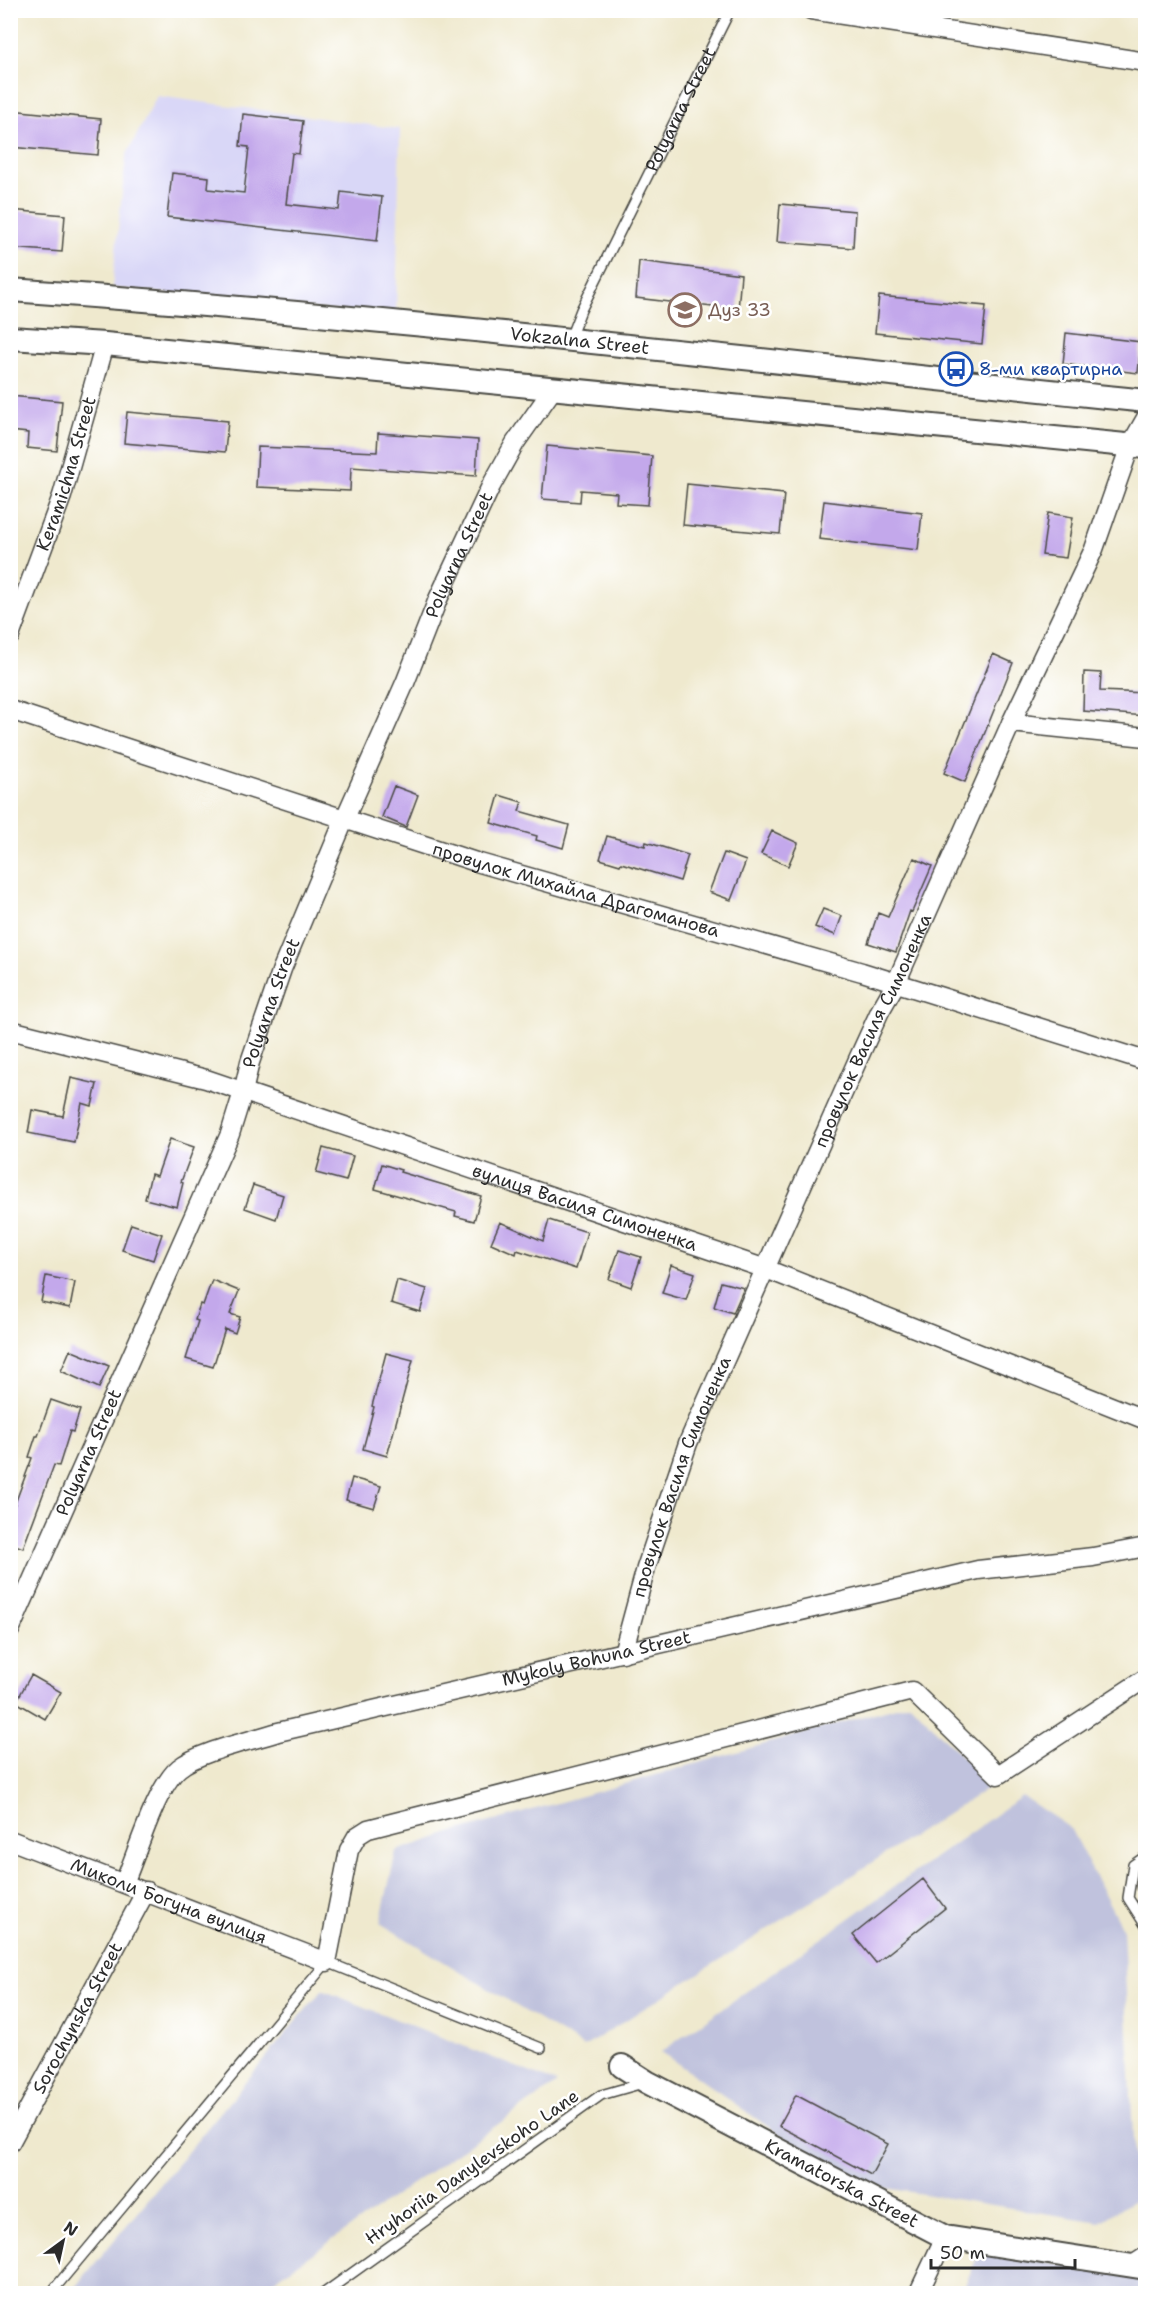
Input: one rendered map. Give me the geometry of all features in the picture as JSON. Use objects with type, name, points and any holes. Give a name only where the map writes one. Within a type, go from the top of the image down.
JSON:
[{"type":"street","points":[[811,10],[1146,62]]},
{"type":"street","name":"Vokzalna Street","points":[[10,290],[157,300],[569,340],[1146,401]]},
{"type":"street","points":[[10,338],[105,344],[1138,446]]},
{"type":"street","name":"Keramichna Street","points":[[10,636],[62,496],[105,344]]},
{"type":"street","name":"Polyarna Street","points":[[10,1630],[230,1134],[250,1062],[282,969],[479,507],[515,443],[553,389]]},
{"type":"street","name":"провулок Василя Симоненка","points":[[623,1653],[646,1568],[688,1443],[858,1057],[896,983],[1011,723],[1094,549],[1138,446],[1146,418]]},
{"type":"street","name":"провулок Михайла Драгоманова","points":[[10,710],[476,862],[896,983],[1146,1060]]},
{"type":"street","points":[[1011,723],[1146,737]]},
{"type":"street","name":"вулиця Василя Симоненка","points":[[10,1030],[206,1079],[766,1269],[1146,1420]]},
{"type":"street","name":"Mykoly Bohuna Street","points":[[124,1883],[157,1802],[171,1776],[180,1767],[197,1758],[278,1732],[978,1570],[1093,1557],[1146,1547]]},
{"type":"street","points":[[327,1962],[349,1850],[357,1836],[368,1829],[912,1691],[998,1775],[1146,1678]]},
{"type":"street","name":"Миколи Богуна вулиця","points":[[10,1840],[327,1962]]},
{"type":"street","name":"Sorochynska Street","points":[[10,2143],[146,1892]]},
{"type":"street","name":"Kramatorska Street","points":[[622,2066],[647,2082],[945,2237],[1135,2266]]},
{"type":"street","points":[[918,2294],[945,2237]]},
{"type":"lane","name":"Polyarna Street","points":[[569,340],[581,310],[730,10]]},
{"type":"lane","points":[[1146,1856],[1133,1865],[1128,1898],[1146,1926]]},
{"type":"lane","points":[[58,2294],[55,2288],[327,1962],[541,2048]]},
{"type":"lane","name":"Hryhoriia Danylevskoho Lane","points":[[323,2294],[602,2095],[647,2082]]},
{"type":"lane","points":[[1135,2266],[1146,2252]]},
{"type":"shaded area","points":[[157,96],[400,129],[396,317],[112,288],[126,156]]},
{"type":"shaded area","points":[[910,1703],[991,1786],[584,2047],[380,1923],[396,1851],[451,1833]]},
{"type":"shaded area","points":[[1022,1796],[1070,1828],[1123,1930],[1136,2199],[1100,2222],[873,2186],[793,2144],[661,2052]]},
{"type":"shaded area","points":[[322,1990],[557,2083],[256,2293],[73,2293],[72,2291]]},
{"type":"shaded area","points":[[980,2251],[1145,2278],[1145,2293],[961,2294]]},
{"type":"building","points":[[10,110],[101,119],[98,155],[10,147]]},
{"type":"building","points":[[243,114],[303,121],[299,154],[292,153],[286,204],[339,210],[341,192],[382,197],[377,241],[167,217],[172,173],[209,177],[208,189],[244,193],[249,147],[240,146]]},
{"type":"building","points":[[780,204],[855,211],[853,248],[777,242]]},
{"type":"building","points":[[10,210],[65,215],[62,252],[10,248]]},
{"type":"building","points":[[639,261],[741,274],[738,310],[636,298]]},
{"type":"building","points":[[879,296],[986,306],[982,344],[875,333]]},
{"type":"building","points":[[1066,333],[1141,342],[1138,373],[1063,364]]},
{"type":"building","points":[[10,396],[62,401],[57,451],[27,448],[28,433],[10,431]]},
{"type":"building","points":[[127,412],[228,421],[225,452],[124,443]]},
{"type":"building","points":[[378,433],[478,440],[476,476],[351,467],[350,491],[256,487],[258,447],[377,452]]},
{"type":"building","points":[[547,446],[652,456],[648,505],[616,503],[617,493],[581,490],[580,502],[542,499]]},
{"type":"building","points":[[687,484],[784,494],[780,534],[683,525]]},
{"type":"building","points":[[824,501],[922,513],[918,550],[819,539]]},
{"type":"building","points":[[1048,513],[1073,517],[1066,558],[1042,555]]},
{"type":"building","points":[[993,654],[1013,663],[965,782],[944,773]]},
{"type":"building","points":[[1084,672],[1101,673],[1100,691],[1146,693],[1146,716],[1083,711]]},
{"type":"building","points":[[394,786],[418,795],[406,827],[382,817]]},
{"type":"building","points":[[499,795],[522,802],[519,811],[569,825],[563,848],[536,840],[537,836],[491,823]]},
{"type":"building","points":[[772,831],[798,843],[788,866],[761,854]]},
{"type":"building","points":[[607,836],[645,846],[646,842],[688,855],[680,881],[600,859]]},
{"type":"building","points":[[724,853],[746,861],[731,900],[709,892]]},
{"type":"building","points":[[914,858],[932,866],[912,912],[910,911],[896,952],[868,943],[878,913],[888,917]]},
{"type":"building","points":[[823,909],[842,916],[835,935],[815,927]]},
{"type":"building","points":[[71,1078],[97,1084],[92,1106],[82,1103],[74,1142],[28,1133],[32,1110],[63,1116]]},
{"type":"building","points":[[170,1139],[194,1147],[181,1182],[183,1183],[177,1207],[145,1199],[151,1174],[157,1176]]},
{"type":"building","points":[[323,1148],[353,1156],[346,1181],[316,1173]]},
{"type":"building","points":[[382,1164],[401,1170],[400,1172],[481,1196],[474,1221],[455,1216],[456,1212],[375,1189]]},
{"type":"building","points":[[253,1185],[283,1195],[276,1219],[245,1208]]},
{"type":"building","points":[[549,1220],[587,1232],[576,1269],[517,1250],[516,1254],[491,1243],[500,1222],[543,1241]]},
{"type":"building","points":[[131,1224],[162,1234],[153,1260],[122,1250]]},
{"type":"building","points":[[619,1250],[641,1257],[631,1287],[609,1279]]},
{"type":"building","points":[[671,1265],[695,1273],[686,1300],[662,1293]]},
{"type":"building","points":[[46,1276],[75,1282],[70,1308],[41,1302]]},
{"type":"building","points":[[212,1280],[239,1291],[230,1314],[240,1317],[235,1333],[225,1329],[213,1367],[186,1359],[198,1321],[195,1320],[200,1304],[203,1305]]},
{"type":"building","points":[[397,1280],[427,1289],[420,1312],[391,1303]]},
{"type":"building","points":[[721,1282],[744,1288],[733,1313],[714,1307]]},
{"type":"building","points":[[70,1350],[109,1366],[99,1388],[61,1371]]},
{"type":"building","points":[[386,1353],[413,1360],[387,1456],[363,1449]]},
{"type":"building","points":[[51,1400],[80,1410],[73,1432],[70,1431],[59,1466],[54,1465],[23,1548],[10,1543],[10,1517],[32,1458],[29,1457],[36,1436],[38,1436]]},
{"type":"building","points":[[352,1478],[381,1486],[374,1508],[346,1500]]},
{"type":"building","points":[[31,1675],[61,1692],[45,1719],[16,1702]]},
{"type":"building","points":[[923,1879],[945,1908],[876,1963],[853,1935]]},
{"type":"building","points":[[796,2095],[888,2144],[871,2175],[779,2126]]},
{"type":"place","name":"Дуз 33","points":[[685,310]]},
{"type":"place","name":"8-ми квартирна","points":[[956,369]]}]
